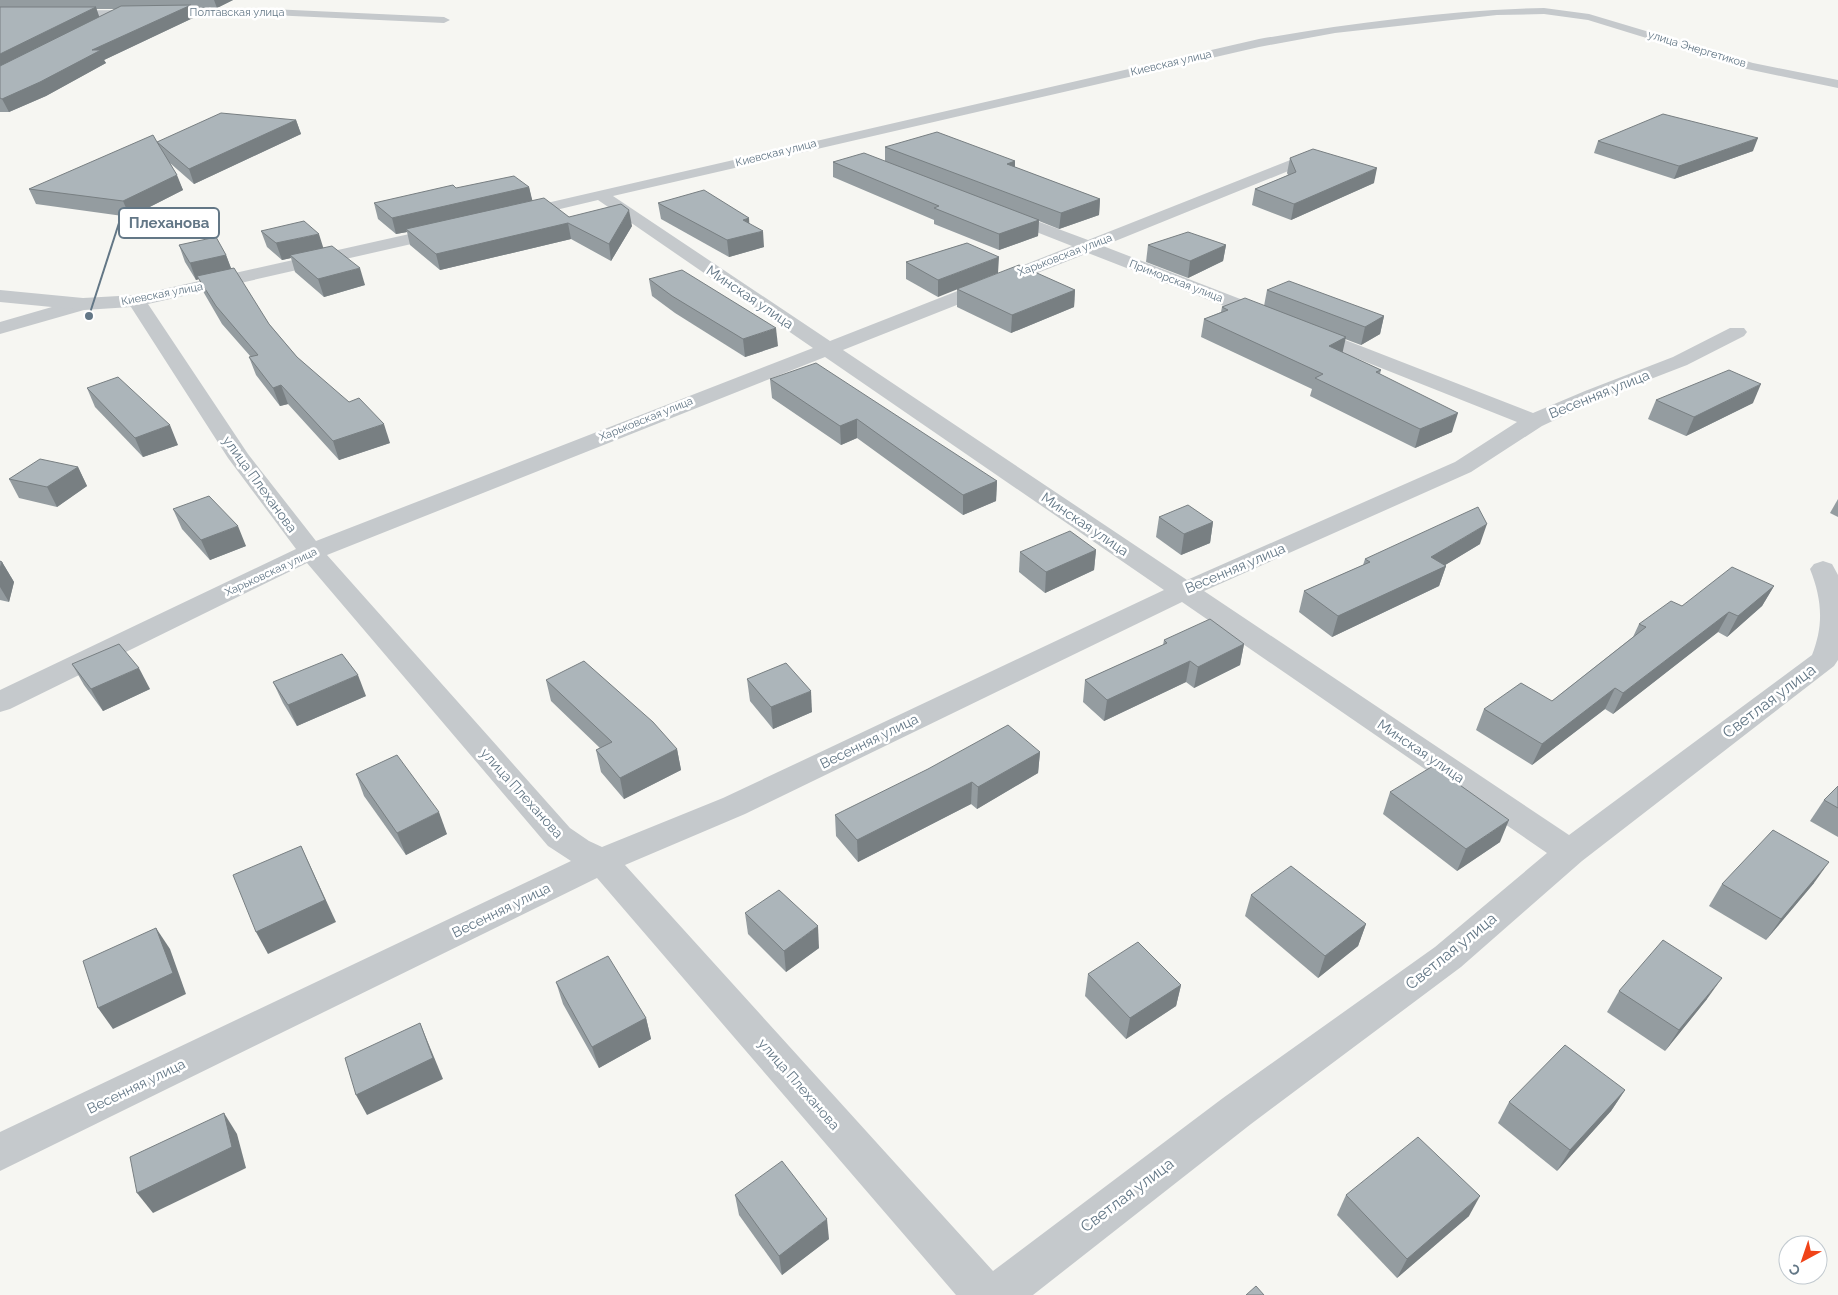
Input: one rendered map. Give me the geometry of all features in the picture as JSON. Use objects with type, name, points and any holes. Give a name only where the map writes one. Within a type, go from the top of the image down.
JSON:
[{"type":"street","points":[[100,24],[148,0]]},
{"type":"street","name":"Киевская улица","points":[[504,217],[819,142],[1296,36],[1513,11],[1557,12]]},
{"type":"street","name":"Полтавская улица","points":[[0,14],[125,12],[294,13],[444,20]]},
{"type":"street","name":"улица Энергетиков","points":[[1557,12],[1610,22],[1751,66],[1838,84]]},
{"type":"street","points":[[819,142],[847,153]]},
{"type":"street","name":"Харьковская улица","points":[[0,702],[311,552],[1089,246],[1302,160]]},
{"type":"street","name":"Минская улица","points":[[601,195],[1570,852]]},
{"type":"street","name":"Приморская улица","points":[[986,207],[1534,421]]},
{"type":"street","name":"Киевская улица","points":[[0,328],[83,304],[138,301],[456,228]]},
{"type":"street","points":[[0,296],[83,304]]},
{"type":"street","name":"улица Плеханова","points":[[138,301],[239,458],[311,552],[559,836],[577,850],[602,861],[985,1295]]},
{"type":"street","name":"Весенняя улица","points":[[0,1152],[602,861],[734,806],[1183,590],[1463,467],[1534,421],[1592,395],[1680,361],[1737,332]]},
{"type":"street","name":"Светлая улица","points":[[997,1295],[1237,1111],[1448,957],[1570,852],[1824,660],[1835,640],[1837,617],[1832,591],[1823,569]]},
{"type":"building","points":[[191,5],[92,50],[101,50],[40,82],[2,99],[0,98],[0,66],[121,6]]},
{"type":"building","points":[[0,7],[96,7],[0,54]]},
{"type":"building","points":[[221,113],[296,120],[189,169],[157,142]]},
{"type":"building","points":[[1663,114],[1758,138],[1679,166],[1598,141]]},
{"type":"building","points":[[937,132],[1015,161],[1007,164],[1100,199],[1061,213],[885,147]]},
{"type":"building","points":[[153,135],[177,175],[123,201],[29,189]]},
{"type":"building","points":[[1313,149],[1377,168],[1294,204],[1255,189],[1296,172],[1290,158]]},
{"type":"building","points":[[864,153],[1039,220],[999,234],[934,208],[939,206],[833,162]]},
{"type":"building","points":[[514,176],[529,187],[392,218],[374,203],[453,185],[456,188]]},
{"type":"building","points":[[704,190],[749,218],[743,220],[763,231],[727,240],[658,203]]},
{"type":"building","points":[[544,198],[569,217],[621,204],[629,210],[609,244],[568,223],[436,254],[406,229]]},
{"type":"building","points":[[304,221],[319,234],[276,243],[261,231]]},
{"type":"building","points":[[1188,232],[1226,245],[1190,261],[1148,245]]},
{"type":"building","points":[[216,237],[226,255],[190,263],[179,245]]},
{"type":"building","points":[[967,243],[999,257],[938,280],[906,262]]},
{"type":"building","points":[[332,246],[360,268],[318,279],[290,255]]},
{"type":"building","points":[[1019,265],[1075,290],[1012,315],[957,289]]},
{"type":"building","points":[[234,268],[269,324],[297,357],[349,402],[359,398],[384,424],[333,441],[281,385],[273,388],[249,357],[258,355],[216,306],[197,276]]},
{"type":"building","points":[[682,270],[776,328],[743,339],[672,296],[649,279]]},
{"type":"building","points":[[1289,281],[1384,316],[1365,327],[1267,290]]},
{"type":"building","points":[[1245,298],[1346,337],[1329,346],[1381,370],[1376,372],[1458,413],[1420,429],[1315,378],[1323,374],[1204,319],[1228,310],[1222,307]]},
{"type":"building","points":[[816,363],[997,481],[963,495],[857,419],[840,426],[770,379]]},
{"type":"building","points":[[1729,370],[1761,384],[1694,417],[1656,400]]},
{"type":"building","points":[[118,377],[170,425],[135,438],[87,388]]},
{"type":"building","points":[[40,459],[78,467],[47,487],[9,479]]},
{"type":"building","points":[[209,496],[238,526],[201,540],[173,509]]},
{"type":"building","points":[[1188,505],[1213,522],[1184,534],[1159,517]]},
{"type":"building","points":[[1478,507],[1487,524],[1431,557],[1446,566],[1338,616],[1304,591],[1370,562],[1365,559]]},
{"type":"building","points":[[1070,531],[1096,550],[1046,572],[1020,552]]},
{"type":"building","points":[[1732,567],[1774,586],[1738,616],[1729,612],[1623,693],[1615,688],[1542,744],[1484,709],[1521,683],[1552,701],[1646,627],[1639,624],[1671,601],[1682,606]]},
{"type":"building","points":[[1210,619],[1244,644],[1198,667],[1190,661],[1107,700],[1085,680],[1167,643],[1164,640]]},
{"type":"building","points":[[119,644],[139,668],[91,689],[72,664]]},
{"type":"building","points":[[342,654],[358,675],[288,705],[273,682]]},
{"type":"building","points":[[584,661],[653,722],[677,749],[620,778],[596,750],[612,742],[546,680]]},
{"type":"building","points":[[786,663],[811,691],[771,707],[747,679]]},
{"type":"building","points":[[1008,725],[1040,752],[978,787],[972,782],[857,840],[835,815],[928,769]]},
{"type":"building","points":[[397,755],[439,812],[397,833],[356,774]]},
{"type":"building","points":[[1433,766],[1509,820],[1466,849],[1390,792]]},
{"type":"building","points":[[1838,786],[1838,808],[1824,800]]},
{"type":"building","points":[[1773,830],[1829,862],[1781,919],[1722,884]]},
{"type":"building","points":[[301,846],[325,900],[256,932],[233,875]]},
{"type":"building","points":[[1291,866],[1366,924],[1325,956],[1251,895]]},
{"type":"building","points":[[779,890],[818,926],[784,951],[745,913]]},
{"type":"building","points":[[156,928],[173,973],[98,1008],[83,961]]},
{"type":"building","points":[[1663,940],[1722,978],[1679,1030],[1619,991]]},
{"type":"building","points":[[1138,942],[1181,985],[1130,1018],[1088,974]]},
{"type":"building","points":[[608,956],[646,1018],[592,1047],[556,982]]},
{"type":"building","points":[[420,1023],[433,1058],[356,1095],[345,1058]]},
{"type":"building","points":[[1565,1045],[1625,1090],[1570,1150],[1509,1102]]},
{"type":"building","points":[[224,1113],[232,1147],[137,1193],[130,1157]]},
{"type":"building","points":[[1418,1137],[1480,1196],[1407,1259],[1346,1195]]},
{"type":"building","points":[[782,1161],[827,1219],[779,1256],[735,1195]]},
{"type":"building","points":[[1256,1286],[1264,1295],[1246,1295]]},
{"type":"place","name":"Плеханова","points":[[89,316]]}]
